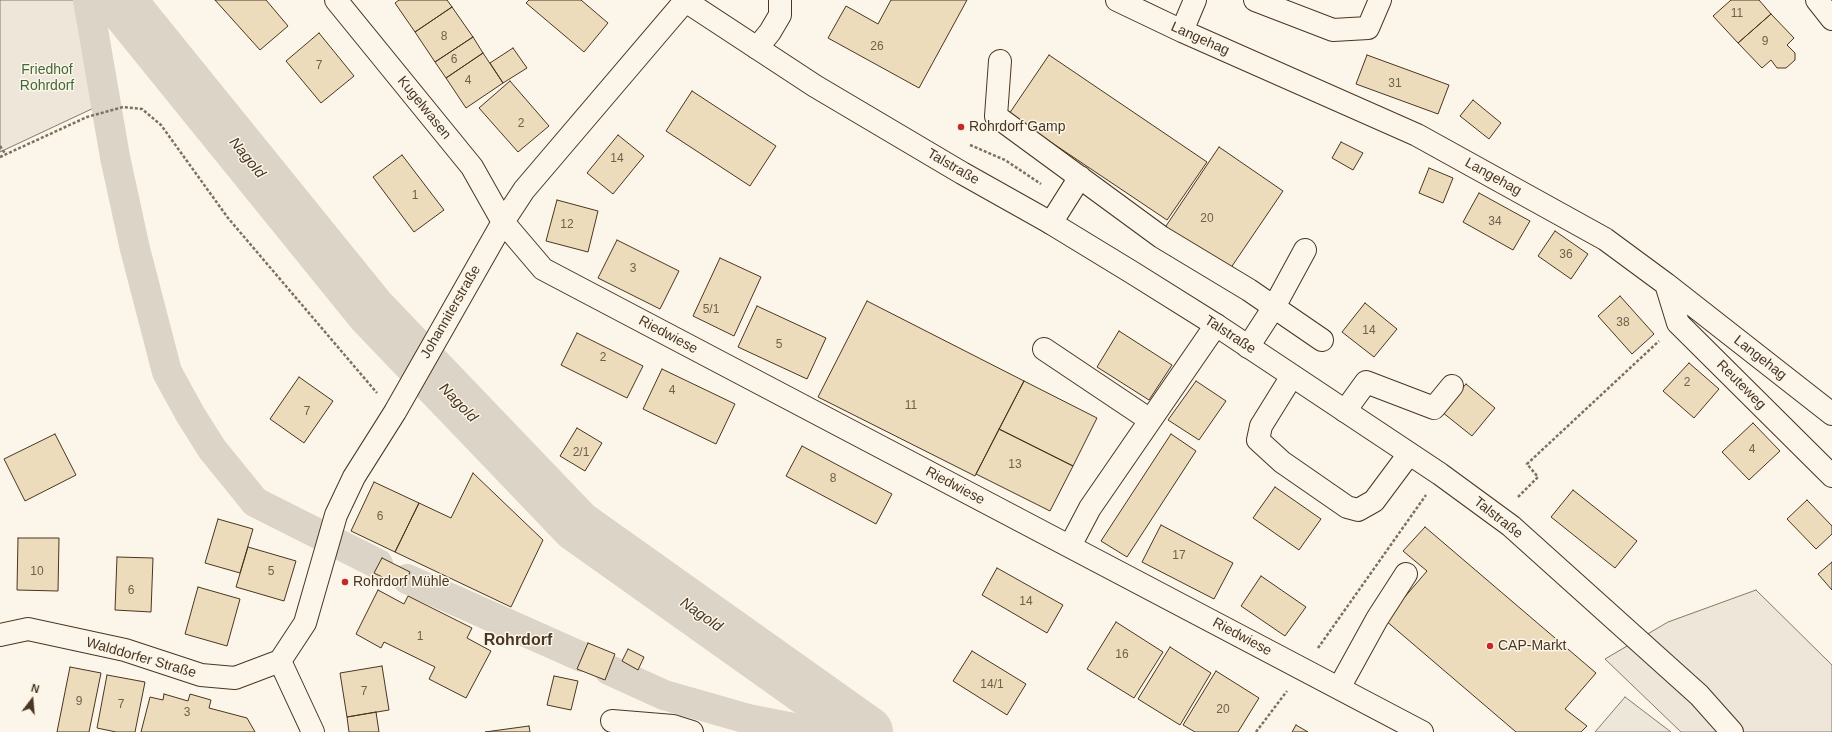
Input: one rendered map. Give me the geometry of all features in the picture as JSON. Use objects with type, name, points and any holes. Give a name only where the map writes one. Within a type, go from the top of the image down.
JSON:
[{"type":"street","name":"Kugelwasen","points":[[336,0],[472,167],[502,222]]},
{"type":"street","points":[[757,48],[770,32],[780,14],[780,0]]},
{"type":"street","name":"Langehag","points":[[1117,0],[1182,31],[1418,135],[1605,239],[1666,284],[1832,414]]},
{"type":"street","points":[[1182,31],[1195,0]]},
{"type":"street","points":[[1254,0],[1333,30],[1368,28],[1380,0]]},
{"type":"street","points":[[1817,0],[1832,19]]},
{"type":"street","name":"Johanniterstraße","points":[[280,660],[305,624],[336,515],[354,477],[398,407],[502,222],[524,190],[684,1]]},
{"type":"street","name":"Talstraße","points":[[684,1],[815,86],[948,165],[1051,223],[1216,325],[1440,474],[1511,526],[1699,694],[1732,732]]},
{"type":"street","points":[[1000,61],[996,116],[1161,237],[1249,290],[1322,340]]},
{"type":"street","points":[[1051,223],[1080,177]]},
{"type":"street","name":"Riedwiese","points":[[502,222],[543,269],[1422,732]]},
{"type":"street","points":[[1248,347],[1274,307],[1305,250]]},
{"type":"street","name":"Reuteweg","points":[[1666,284],[1678,323],[1832,476]]},
{"type":"street","points":[[1070,546],[1090,508],[1216,325]]},
{"type":"street","points":[[1044,349],[1150,420]]},
{"type":"street","points":[[1292,376],[1260,426],[1258,440],[1282,462],[1347,507],[1358,510],[1374,501],[1409,454]]},
{"type":"street","points":[[1345,412],[1366,382],[1434,408],[1452,386]]},
{"type":"street","points":[[1339,688],[1377,619],[1406,574]]},
{"type":"street","name":"Walddorfer Straße","points":[[0,635],[28,629],[125,650],[201,676],[235,678],[280,660]]},
{"type":"street","points":[[280,660],[313,732]]},
{"type":"street","points":[[612,721],[673,726],[692,732]]},
{"type":"path","points":[[0,157],[88,117],[124,107],[142,109],[161,125],[228,218],[363,378],[398,407]]},
{"type":"path","points":[[0,146],[6,154]]},
{"type":"path","points":[[1518,497],[1538,477],[1527,464],[1678,323]]},
{"type":"path","points":[[1256,732],[1303,669],[1440,474]]},
{"type":"green space","name":"Friedhof Rohrdorf","points":[[0,0],[77,0],[82,7],[98,106],[0,152]]},
{"type":"green space","points":[[1756,590],[1832,665],[1832,732],[1681,732],[1605,659],[1668,622]]},
{"type":"shaded area","points":[[1625,697],[1671,732],[1595,732]]},
{"type":"building","points":[[215,0],[266,0],[288,26],[260,50]]},
{"type":"building","points":[[399,0],[447,0],[452,7],[415,32],[395,3]]},
{"type":"building","points":[[529,0],[581,0],[608,23],[584,52],[526,3]]},
{"type":"building","points":[[891,0],[967,0],[919,88],[828,38],[846,6],[878,24]]},
{"type":"building","points":[[1731,0],[1759,0],[1771,14],[1738,43],[1713,16]]},
{"type":"building","points":[[452,7],[473,37],[435,62],[415,32]]},
{"type":"building","points":[[1771,14],[1794,38],[1787,45],[1795,53],[1795,60],[1786,68],[1777,68],[1771,60],[1762,68],[1738,43]]},
{"type":"building","points":[[319,33],[354,76],[321,103],[286,61]]},
{"type":"building","points":[[473,37],[483,53],[446,78],[435,62]]},
{"type":"building","points":[[513,48],[527,68],[503,83],[490,63]]},
{"type":"building","points":[[483,53],[503,83],[466,108],[446,78]]},
{"type":"building","points":[[1049,55],[1207,162],[1167,220],[1009,114]]},
{"type":"building","points":[[1367,55],[1449,85],[1438,114],[1356,84]]},
{"type":"building","points":[[510,81],[549,126],[518,152],[479,108]]},
{"type":"building","points":[[692,91],[776,146],[750,186],[666,131]]},
{"type":"building","points":[[1473,100],[1501,123],[1489,139],[1460,116]]},
{"type":"building","points":[[618,135],[644,156],[613,194],[587,173]]},
{"type":"building","points":[[1341,142],[1363,153],[1353,170],[1332,158]]},
{"type":"building","points":[[1219,147],[1283,191],[1228,272],[1164,229]]},
{"type":"building","points":[[402,155],[444,210],[414,232],[373,177]]},
{"type":"building","points":[[1429,168],[1453,178],[1443,203],[1419,193]]},
{"type":"building","points":[[1479,193],[1530,221],[1513,250],[1463,222]]},
{"type":"building","points":[[557,200],[598,211],[588,252],[546,241]]},
{"type":"building","points":[[1555,231],[1588,254],[1571,279],[1538,256]]},
{"type":"building","points":[[617,240],[679,271],[660,309],[598,278]]},
{"type":"building","points":[[720,258],[761,277],[734,336],[693,316]]},
{"type":"building","points":[[1620,296],[1654,334],[1632,354],[1598,316]]},
{"type":"building","points":[[867,301],[1024,381],[975,476],[818,397]]},
{"type":"building","points":[[1365,303],[1397,329],[1374,357],[1342,332]]},
{"type":"building","points":[[757,306],[826,338],[807,379],[738,347]]},
{"type":"building","points":[[1119,331],[1172,365],[1149,400],[1097,367]]},
{"type":"building","points":[[577,333],[643,366],[627,398],[561,365]]},
{"type":"building","points":[[1689,363],[1719,389],[1694,418],[1663,391]]},
{"type":"building","points":[[662,369],[735,404],[716,444],[643,409]]},
{"type":"building","points":[[299,377],[333,401],[304,443],[270,419]]},
{"type":"building","points":[[1024,381],[1097,418],[1073,466],[999,429]]},
{"type":"building","points":[[1196,381],[1226,401],[1199,440],[1168,420]]},
{"type":"building","points":[[1466,384],[1495,408],[1472,436],[1442,412]]},
{"type":"building","points":[[1753,423],[1780,451],[1749,480],[1722,452]]},
{"type":"building","points":[[577,428],[602,443],[585,471],[560,456]]},
{"type":"building","points":[[999,429],[1073,466],[1050,511],[976,474]]},
{"type":"building","points":[[55,434],[76,475],[25,501],[4,459]]},
{"type":"building","points":[[1171,434],[1196,451],[1127,557],[1101,541]]},
{"type":"building","points":[[802,446],[892,494],[876,524],[786,476]]},
{"type":"building","points":[[473,473],[543,540],[511,607],[395,552],[419,503],[451,518]]},
{"type":"building","points":[[374,482],[419,503],[395,552],[351,531]]},
{"type":"building","points":[[1275,487],[1321,519],[1299,550],[1253,518]]},
{"type":"building","points":[[1573,490],[1637,541],[1615,568],[1551,517]]},
{"type":"building","points":[[1807,500],[1832,526],[1832,534],[1816,549],[1787,519]]},
{"type":"building","points":[[218,519],[253,529],[240,573],[205,563]]},
{"type":"building","points":[[1161,525],[1233,563],[1214,599],[1142,562]]},
{"type":"building","name":"CAP-Markt","points":[[1425,527],[1596,673],[1565,709],[1587,726],[1581,732],[1516,732],[1385,620],[1427,571],[1403,551]]},
{"type":"building","points":[[18,538],[59,538],[58,591],[17,590]]},
{"type":"building","points":[[248,547],[296,561],[284,601],[236,587]]},
{"type":"building","points":[[117,557],[153,558],[151,612],[115,610]]},
{"type":"building","points":[[382,558],[410,572],[403,587],[374,573]]},
{"type":"building","points":[[1832,562],[1832,590],[1818,574]]},
{"type":"building","points":[[997,568],[1063,605],[1047,633],[982,595]]},
{"type":"building","points":[[1261,576],[1306,607],[1285,636],[1241,606]]},
{"type":"building","points":[[198,587],[240,599],[227,646],[185,634]]},
{"type":"building","points":[[378,590],[404,604],[408,596],[472,628],[467,638],[491,651],[466,698],[429,679],[435,667],[384,642],[381,648],[356,634]]},
{"type":"building","points":[[1116,622],[1163,652],[1134,698],[1087,669]]},
{"type":"building","points":[[588,643],[615,654],[605,680],[577,669]]},
{"type":"building","points":[[1170,647],[1211,673],[1180,725],[1138,699]]},
{"type":"building","points":[[628,649],[644,657],[638,670],[622,661]]},
{"type":"building","points":[[972,651],[1026,684],[1007,715],[953,681]]},
{"type":"building","points":[[382,666],[389,710],[347,717],[340,673]]},
{"type":"building","points":[[70,667],[101,673],[89,732],[57,732]]},
{"type":"building","points":[[1216,671],[1259,698],[1238,732],[1195,732],[1183,725]]},
{"type":"building","points":[[107,675],[145,682],[135,732],[116,732],[97,728]]},
{"type":"building","points":[[554,676],[578,681],[571,710],[547,705]]},
{"type":"building","points":[[164,694],[188,701],[190,694],[211,700],[209,708],[247,718],[255,732],[141,732],[150,697],[163,700]]},
{"type":"building","points":[[376,712],[379,732],[349,732],[347,717]]},
{"type":"building","points":[[1296,725],[1308,732],[1292,732]]},
{"type":"building","points":[[529,726],[530,732],[485,732]]},
{"type":"waterway","points":[[88,0],[115,157],[135,249],[167,372],[190,414],[212,449],[255,502],[378,564]]},
{"type":"waterway","name":"Nagold","points":[[119,0],[371,311],[577,526],[867,732]]},
{"type":"waterway","points":[[407,579],[582,657]]},
{"type":"waterway","points":[[609,670],[664,695],[748,719],[814,732]]},
{"type":"place","name":"Rohrdorf Gamp","points":[[961,127]]},
{"type":"place","name":"Rohrdorf Mühle","points":[[345,582]]},
{"type":"place","name":"CAP-Markt","points":[[1490,646]]},
{"type":"district","name":"Rohrdorf","points":[[518,641]]}]
